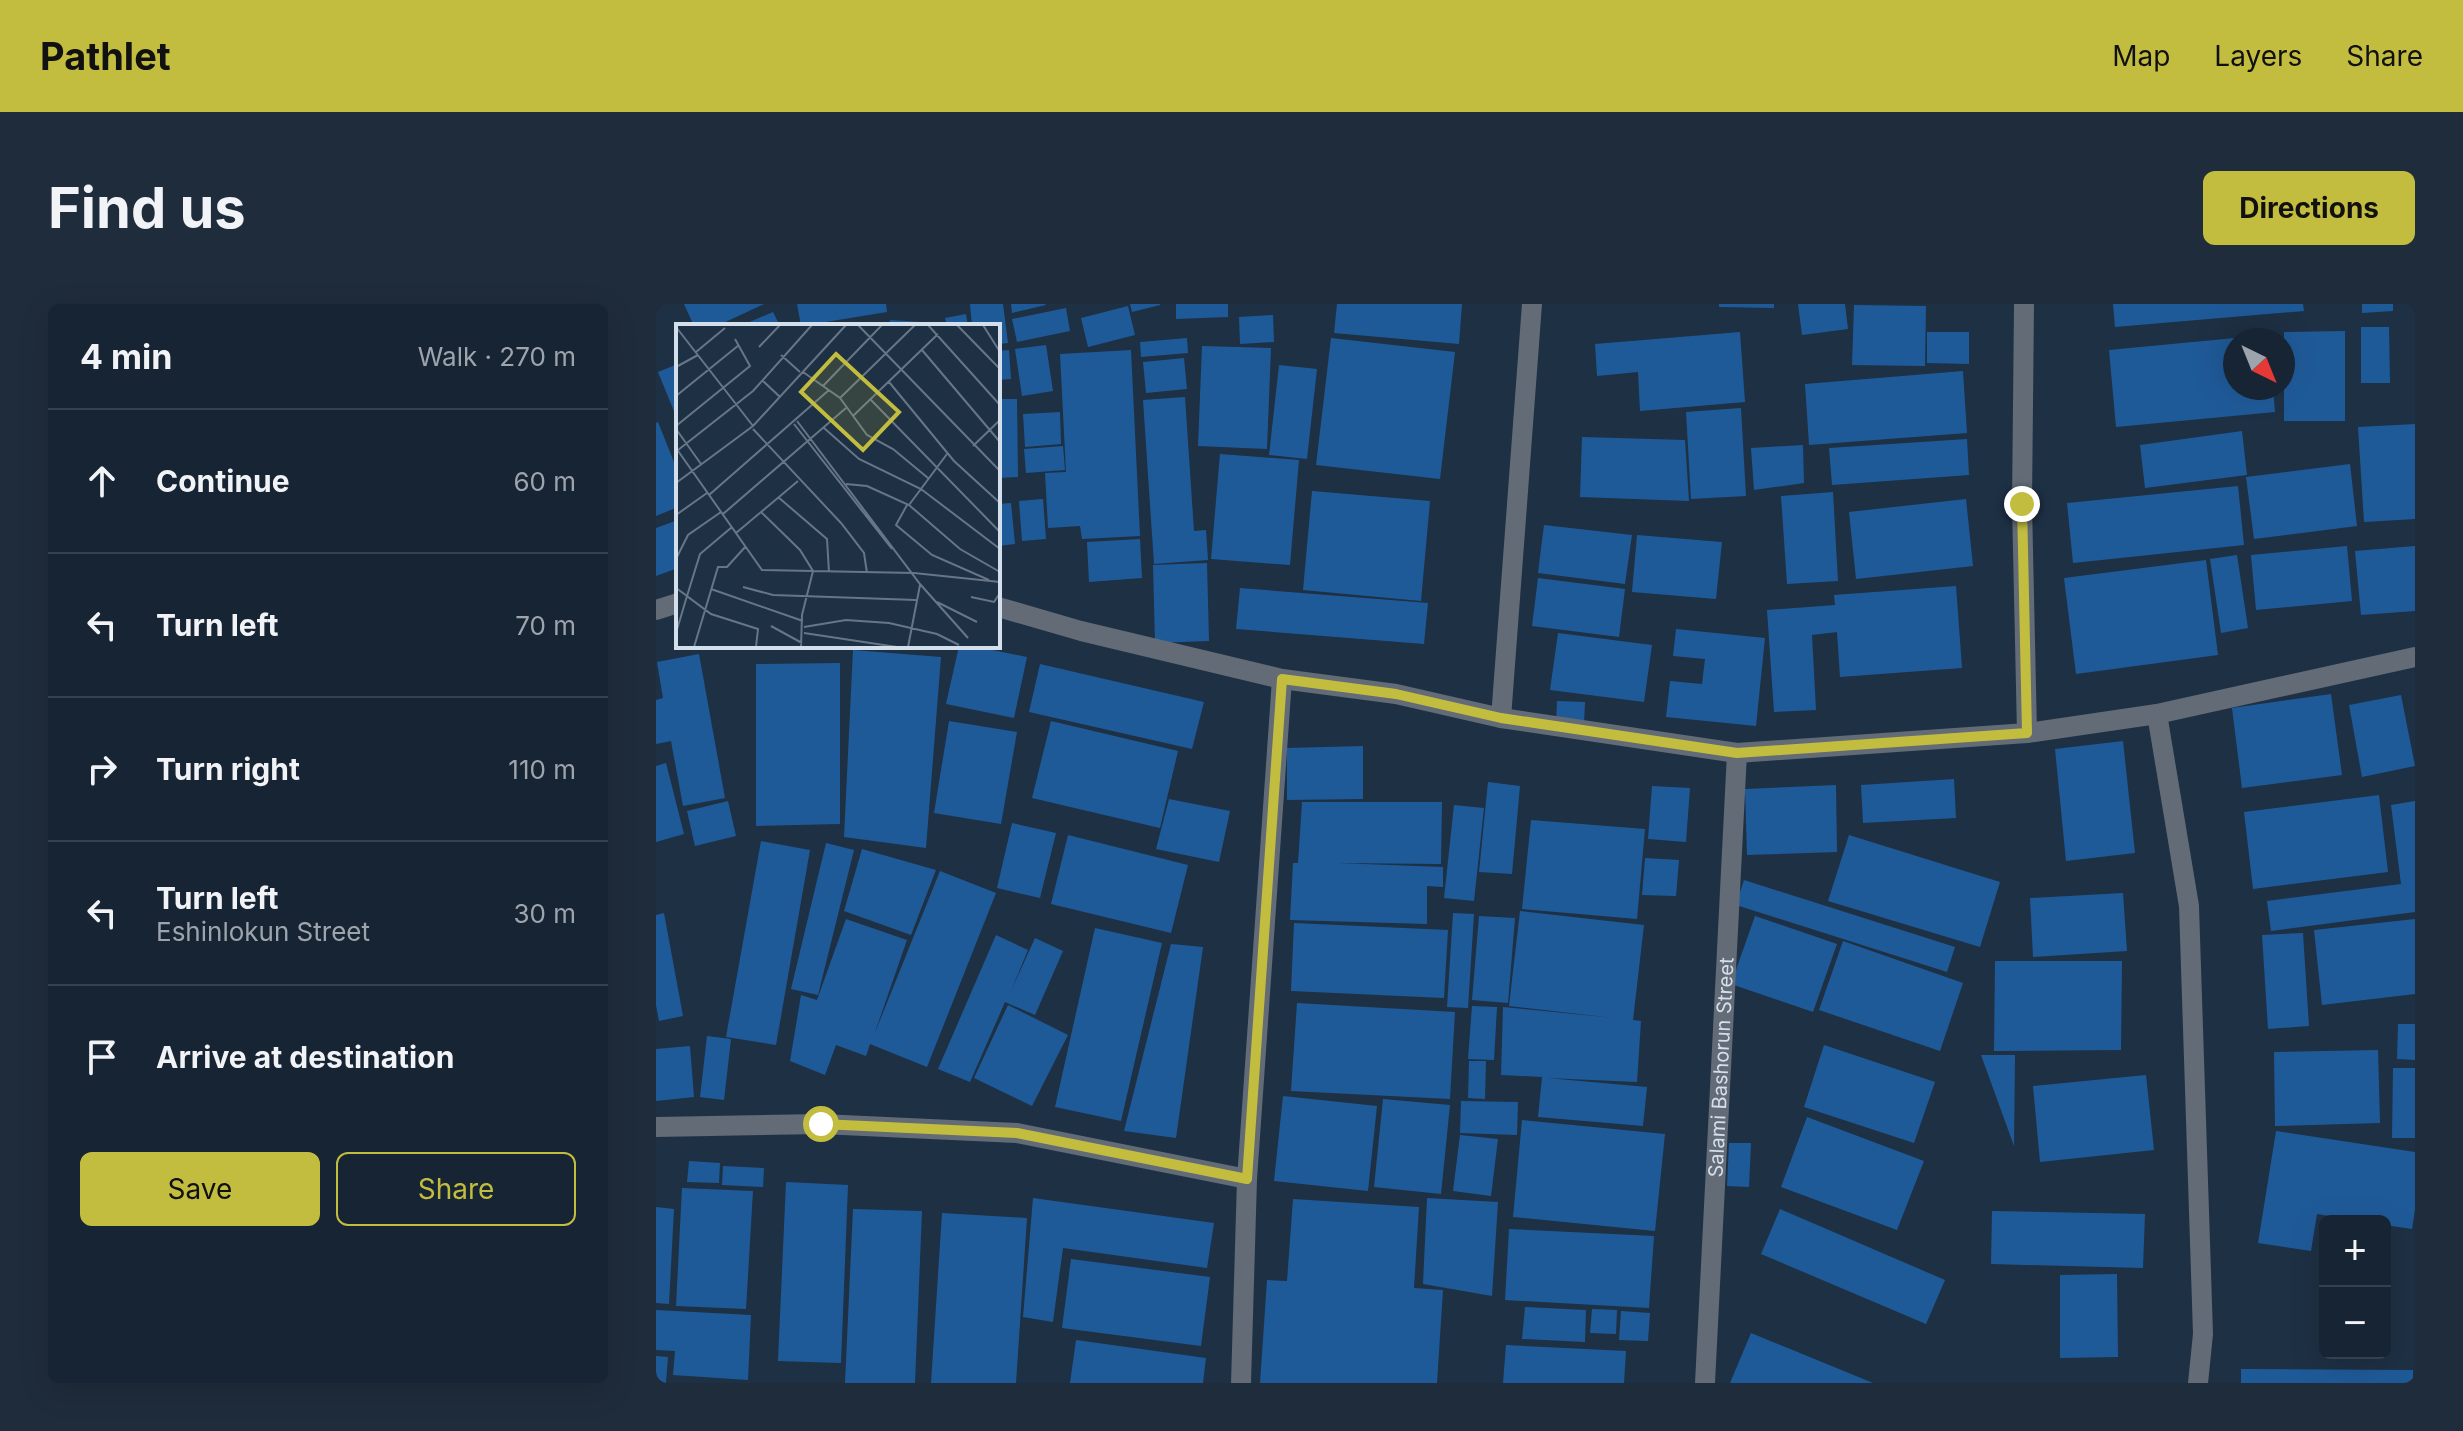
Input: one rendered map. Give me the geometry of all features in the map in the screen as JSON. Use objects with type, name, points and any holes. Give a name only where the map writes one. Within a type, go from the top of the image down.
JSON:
[{"type":"street","points":[[1501,718],[1532,304]]},
{"type":"street","points":[[2024,304],[2022,504],[2027,733]]},
{"type":"street","points":[[656,610],[676,604]]},
{"type":"street","points":[[1000,608],[1081,631],[1282,679],[1396,694],[1501,718],[1737,753],[2027,733],[2157,714],[2415,657]]},
{"type":"street","points":[[1241,1383],[1247,1179],[1282,679]]},
{"type":"street","points":[[2157,714],[2189,906],[2202,1319],[2198,1383]]},
{"type":"street","name":"Salami Bashorun Street","points":[[1705,1383],[1737,753]]},
{"type":"street","points":[[656,1127],[821,1124],[1017,1133],[1247,1179]]},
{"type":"building","points":[[684,304],[764,304],[721,324],[693,324]]},
{"type":"building","points":[[797,304],[886,304],[887,312],[801,324]]},
{"type":"building","points":[[970,304],[1003,304],[1008,343],[1000,344],[1000,324],[972,324]]},
{"type":"building","points":[[1011,304],[1045,304],[1046,305],[1012,313]]},
{"type":"building","points":[[1130,304],[1160,304],[1160,305],[1132,312]]},
{"type":"building","points":[[1176,304],[1228,304],[1228,317],[1176,319]]},
{"type":"building","points":[[1337,304],[1462,304],[1459,344],[1334,333]]},
{"type":"building","points":[[1719,304],[1774,304],[1774,308],[1719,307]]},
{"type":"building","points":[[1798,304],[1845,304],[1848,329],[1802,335]]},
{"type":"building","points":[[2113,304],[2303,304],[2304,311],[2115,327]]},
{"type":"building","points":[[2362,304],[2393,304],[2393,311],[2362,313]]},
{"type":"building","points":[[1854,305],[1926,306],[1925,366],[1852,365]]},
{"type":"building","points":[[1128,306],[1135,335],[1088,347],[1081,318]]},
{"type":"building","points":[[1066,308],[1070,331],[1017,342],[1012,319]]},
{"type":"building","points":[[773,312],[779,324],[745,324]]},
{"type":"building","points":[[966,314],[968,324],[946,324],[945,318]]},
{"type":"building","points":[[1273,315],[1274,342],[1240,344],[1239,317]]},
{"type":"building","points":[[890,320],[921,322],[920,324],[889,324]]},
{"type":"building","points":[[2361,327],[2389,327],[2390,383],[2361,383]]},
{"type":"building","points":[[2345,331],[2345,421],[2284,421],[2284,400],[2295,400],[2295,332]]},
{"type":"building","points":[[1740,332],[1745,402],[1640,411],[1638,372],[1597,376],[1595,344]]},
{"type":"building","points":[[1927,332],[1969,332],[1969,364],[1927,363]]},
{"type":"building","points":[[1187,338],[1188,353],[1141,357],[1140,342]]},
{"type":"building","points":[[1331,338],[1455,352],[1440,479],[1316,465]]},
{"type":"building","points":[[2223,339],[2223,400],[2274,400],[2275,412],[2116,427],[2109,350]]},
{"type":"building","points":[[1046,345],[1053,391],[1022,396],[1015,349]]},
{"type":"building","points":[[1202,346],[1271,348],[1267,449],[1198,446]]},
{"type":"building","points":[[1009,350],[1011,379],[1000,380],[1000,351]]},
{"type":"building","points":[[1131,350],[1140,536],[1082,539],[1080,526],[1048,528],[1045,473],[1066,472],[1060,354]]},
{"type":"building","points":[[1184,358],[1187,389],[1146,393],[1143,362]]},
{"type":"building","points":[[676,365],[676,416],[658,372]]},
{"type":"building","points":[[1279,365],[1317,369],[1307,459],[1269,455]]},
{"type":"building","points":[[1963,371],[1967,433],[1809,445],[1805,384]]},
{"type":"building","points":[[1185,397],[1194,531],[1206,530],[1208,560],[1154,564],[1143,400]]},
{"type":"building","points":[[1000,399],[1017,399],[1018,477],[1000,478]]},
{"type":"building","points":[[1741,408],[1746,496],[1691,499],[1686,412]]},
{"type":"building","points":[[1060,412],[1061,444],[1025,447],[1023,414]]},
{"type":"building","points":[[656,423],[676,467],[676,508],[656,516]]},
{"type":"building","points":[[2415,424],[2415,519],[2364,522],[2358,427]]},
{"type":"building","points":[[2242,431],[2247,475],[2145,488],[2140,445]]},
{"type":"building","points":[[1582,437],[1685,440],[1689,501],[1580,497]]},
{"type":"building","points":[[1967,439],[1969,475],[1832,485],[1829,448]]},
{"type":"building","points":[[1803,445],[1804,483],[1754,490],[1751,448]]},
{"type":"building","points":[[1063,446],[1065,470],[1026,473],[1024,449]]},
{"type":"building","points":[[1220,454],[1299,460],[1290,565],[1211,559]]},
{"type":"building","points":[[2350,464],[2357,526],[2254,539],[2246,477]]},
{"type":"building","points":[[2238,486],[2244,545],[2073,563],[2067,503]]},
{"type":"building","points":[[1312,491],[1430,501],[1421,601],[1303,590]]},
{"type":"building","points":[[1833,492],[1838,581],[1787,584],[1781,496]]},
{"type":"building","points":[[1043,499],[1046,539],[1022,541],[1019,501]]},
{"type":"building","points":[[1966,499],[1973,566],[1856,579],[1849,512]]},
{"type":"building","points":[[1011,503],[1015,544],[1000,546],[1000,504]]},
{"type":"building","points":[[676,521],[676,569],[656,576],[656,528]]},
{"type":"building","points":[[1544,525],[1632,535],[1625,584],[1538,573]]},
{"type":"building","points":[[1637,535],[1722,542],[1716,599],[1632,592]]},
{"type":"building","points":[[1140,539],[1142,578],[1089,582],[1087,542]]},
{"type":"building","points":[[2347,546],[2352,601],[2256,610],[2251,555]]},
{"type":"building","points":[[2415,546],[2415,611],[2361,615],[2355,551]]},
{"type":"building","points":[[2237,555],[2248,628],[2221,633],[2210,559]]},
{"type":"building","points":[[2206,560],[2218,655],[2076,674],[2064,578]]},
{"type":"building","points":[[1207,563],[1209,641],[1155,643],[1153,565]]},
{"type":"building","points":[[1538,578],[1625,589],[1619,637],[1532,626]]},
{"type":"building","points":[[1956,586],[1962,668],[1840,677],[1837,632],[1812,635],[1816,710],[1774,712],[1767,610],[1835,605],[1834,595]]},
{"type":"building","points":[[1240,588],[1428,603],[1424,644],[1236,629]]},
{"type":"building","points":[[1676,629],[1765,638],[1756,726],[1666,717],[1670,681],[1702,684],[1705,659],[1673,656]]},
{"type":"building","points":[[1558,633],[1652,645],[1644,702],[1550,690]]},
{"type":"building","points":[[959,648],[983,648],[1027,657],[1014,718],[946,704]]},
{"type":"building","points":[[853,650],[941,657],[926,848],[844,837]]},
{"type":"building","points":[[699,654],[725,798],[683,806],[671,741],[656,744],[656,700],[663,698],[657,662]]},
{"type":"building","points":[[840,663],[840,824],[756,826],[756,664]]},
{"type":"building","points":[[1040,664],[1204,702],[1192,749],[1029,712]]},
{"type":"building","points":[[2331,694],[2342,775],[2242,788],[2232,708]]},
{"type":"building","points":[[2401,695],[2415,766],[2362,777],[2349,705]]},
{"type":"building","points":[[1557,701],[1585,702],[1584,725],[1556,723]]},
{"type":"building","points":[[949,721],[1017,732],[1001,824],[934,813]]},
{"type":"building","points":[[1051,721],[1178,751],[1160,828],[1032,798]]},
{"type":"building","points":[[2123,741],[2135,853],[2066,861],[2055,749]]},
{"type":"building","points":[[1363,746],[1363,799],[1287,800],[1287,748]]},
{"type":"building","points":[[666,763],[684,834],[656,842],[656,766]]},
{"type":"building","points":[[1954,779],[1956,818],[1863,823],[1861,785]]},
{"type":"building","points":[[1488,782],[1520,786],[1512,874],[1479,872]]},
{"type":"building","points":[[1836,785],[1837,852],[1747,855],[1745,789]]},
{"type":"building","points":[[1652,786],[1690,788],[1686,842],[1648,839]]},
{"type":"building","points":[[2379,795],[2388,872],[2253,889],[2244,812]]},
{"type":"building","points":[[1169,799],[1230,811],[1219,862],[1156,849]]},
{"type":"building","points":[[728,801],[736,836],[695,846],[687,811]]},
{"type":"building","points":[[2415,801],[2415,912],[2271,931],[2267,901],[2401,884],[2391,805]]},
{"type":"building","points":[[1302,802],[1442,802],[1441,864],[1337,863],[1443,867],[1443,887],[1427,886],[1427,924],[1290,920],[1293,863],[1298,863]]},
{"type":"building","points":[[1454,805],[1484,808],[1474,901],[1444,898]]},
{"type":"building","points":[[1531,820],[1645,829],[1637,919],[1522,909]]},
{"type":"building","points":[[1012,823],[1056,833],[1040,898],[997,888]]},
{"type":"building","points":[[1068,835],[1188,865],[1171,933],[1051,904]]},
{"type":"building","points":[[1849,835],[2000,882],[1980,947],[1828,901]]},
{"type":"building","points":[[761,841],[810,850],[776,1045],[726,1037]]},
{"type":"building","points":[[826,843],[854,850],[818,995],[791,989]]},
{"type":"building","points":[[862,849],[936,870],[911,935],[844,911]]},
{"type":"building","points":[[1645,858],[1679,860],[1676,896],[1642,895]]},
{"type":"building","points":[[940,871],[996,893],[927,1067],[870,1044],[866,1056],[836,1045],[825,1075],[790,1061],[801,995],[817,1000],[846,919],[907,940],[874,1035]]},
{"type":"building","points":[[1744,880],[1955,947],[1947,972],[1736,905]]},
{"type":"building","points":[[2123,893],[2127,951],[2033,957],[2030,898]]},
{"type":"building","points":[[1520,911],[1644,925],[1633,1020],[1641,1021],[1637,1082],[1547,1078],[1647,1087],[1643,1126],[1538,1117],[1542,1077],[1501,1075],[1503,1007],[1614,1018],[1509,1006]]},
{"type":"building","points":[[664,913],[683,1016],[659,1021],[656,1005],[656,915]]},
{"type":"building","points":[[1453,913],[1474,914],[1468,1008],[1447,1007]]},
{"type":"building","points":[[1479,916],[1515,918],[1508,1003],[1472,1000]]},
{"type":"building","points":[[1755,916],[1837,944],[1813,1012],[1731,984]]},
{"type":"building","points":[[2415,919],[2415,994],[2322,1005],[2314,930]]},
{"type":"building","points":[[1294,923],[1448,930],[1444,998],[1291,991]]},
{"type":"building","points":[[1095,928],[1162,943],[1121,1121],[1055,1107]]},
{"type":"building","points":[[2303,933],[2309,1026],[2268,1029],[2262,935]]},
{"type":"building","points":[[996,935],[1028,950],[1011,991],[1035,938],[1063,951],[1035,1015],[1005,1002],[970,1082],[938,1069]]},
{"type":"building","points":[[1843,941],[1963,983],[1940,1051],[1819,1010]]},
{"type":"building","points":[[1171,944],[1203,947],[1176,1138],[1124,1131]]},
{"type":"building","points":[[1995,961],[2122,961],[2121,1050],[1994,1051]]},
{"type":"building","points":[[1297,1003],[1455,1012],[1450,1099],[1291,1091]]},
{"type":"building","points":[[1008,1005],[1068,1035],[1032,1106],[974,1078]]},
{"type":"building","points":[[1472,1006],[1497,1007],[1494,1060],[1468,1059]]},
{"type":"building","points":[[2398,1024],[2415,1024],[2415,1060],[2397,1059]]},
{"type":"building","points":[[707,1036],[731,1039],[724,1100],[700,1097]]},
{"type":"building","points":[[1824,1045],[1935,1082],[1914,1143],[1804,1107]]},
{"type":"building","points":[[690,1046],[694,1097],[656,1101],[656,1049]]},
{"type":"building","points":[[2378,1050],[2380,1123],[2275,1126],[2274,1052]]},
{"type":"building","points":[[1981,1055],[2015,1055],[2014,1146]]},
{"type":"building","points":[[1469,1061],[1486,1061],[1485,1099],[1468,1098]]},
{"type":"building","points":[[2393,1068],[2415,1068],[2415,1138],[2392,1138]]},
{"type":"building","points":[[2146,1075],[2154,1150],[2040,1162],[2033,1086]]},
{"type":"building","points":[[1283,1096],[1377,1106],[1368,1191],[1274,1181]]},
{"type":"building","points":[[1383,1099],[1450,1105],[1441,1194],[1374,1187]]},
{"type":"building","points":[[1461,1101],[1518,1102],[1517,1135],[1460,1133]]},
{"type":"building","points":[[1807,1117],[1924,1161],[1897,1230],[1781,1187]]},
{"type":"building","points":[[1522,1120],[1665,1134],[1655,1231],[1513,1217]]},
{"type":"building","points":[[2276,1131],[2415,1152],[2412,1229],[2391,1226],[2391,1215],[2317,1214],[2311,1251],[2258,1243]]},
{"type":"building","points":[[1460,1135],[1498,1139],[1491,1196],[1453,1191]]},
{"type":"building","points":[[1729,1143],[1751,1143],[1749,1187],[1727,1186]]},
{"type":"building","points":[[689,1161],[720,1163],[719,1183],[687,1182]]},
{"type":"building","points":[[723,1166],[764,1168],[763,1187],[722,1185]]},
{"type":"building","points":[[786,1182],[848,1185],[841,1363],[778,1361]]},
{"type":"building","points":[[682,1188],[753,1191],[746,1309],[676,1306]]},
{"type":"building","points":[[1033,1198],[1214,1223],[1207,1268],[1063,1248],[1053,1322],[1023,1317]]},
{"type":"building","points":[[1427,1198],[1498,1202],[1492,1296],[1423,1284]]},
{"type":"building","points":[[1293,1199],[1419,1207],[1414,1288],[1443,1290],[1437,1383],[1260,1383],[1267,1280],[1287,1281]]},
{"type":"building","points":[[656,1207],[674,1209],[669,1304],[656,1303]]},
{"type":"building","points":[[853,1209],[922,1211],[915,1383],[845,1383]]},
{"type":"building","points":[[1780,1209],[1945,1280],[1926,1324],[1761,1254]]},
{"type":"building","points":[[1992,1211],[2145,1214],[2143,1268],[1991,1264]]},
{"type":"building","points":[[942,1213],[1027,1218],[1016,1383],[931,1383]]},
{"type":"building","points":[[1509,1229],[1654,1236],[1649,1308],[1505,1300]]},
{"type":"building","points":[[1071,1259],[1210,1277],[1201,1346],[1062,1328]]},
{"type":"building","points":[[2117,1274],[2118,1357],[2060,1358],[2060,1275]]},
{"type":"building","points":[[1525,1307],[1586,1310],[1585,1342],[1522,1339]]},
{"type":"building","points":[[1592,1309],[1617,1310],[1616,1334],[1590,1333]]},
{"type":"building","points":[[656,1310],[751,1315],[748,1380],[673,1375],[675,1351],[656,1350]]},
{"type":"building","points":[[1621,1311],[1650,1313],[1648,1341],[1619,1340]]},
{"type":"building","points":[[1751,1333],[1873,1383],[1730,1383]]},
{"type":"building","points":[[1076,1340],[1206,1358],[1203,1383],[1070,1383]]},
{"type":"building","points":[[1506,1345],[1626,1351],[1624,1383],[1503,1383]]},
{"type":"building","points":[[656,1356],[668,1357],[666,1383],[656,1383]]},
{"type":"building","points":[[2241,1369],[2413,1370],[2413,1383],[2241,1383]]},
{"type":"route","points":[[821,1124],[1017,1133],[1247,1179],[1282,679],[1396,694],[1501,718],[1737,753],[2027,733],[2022,504]]}]
